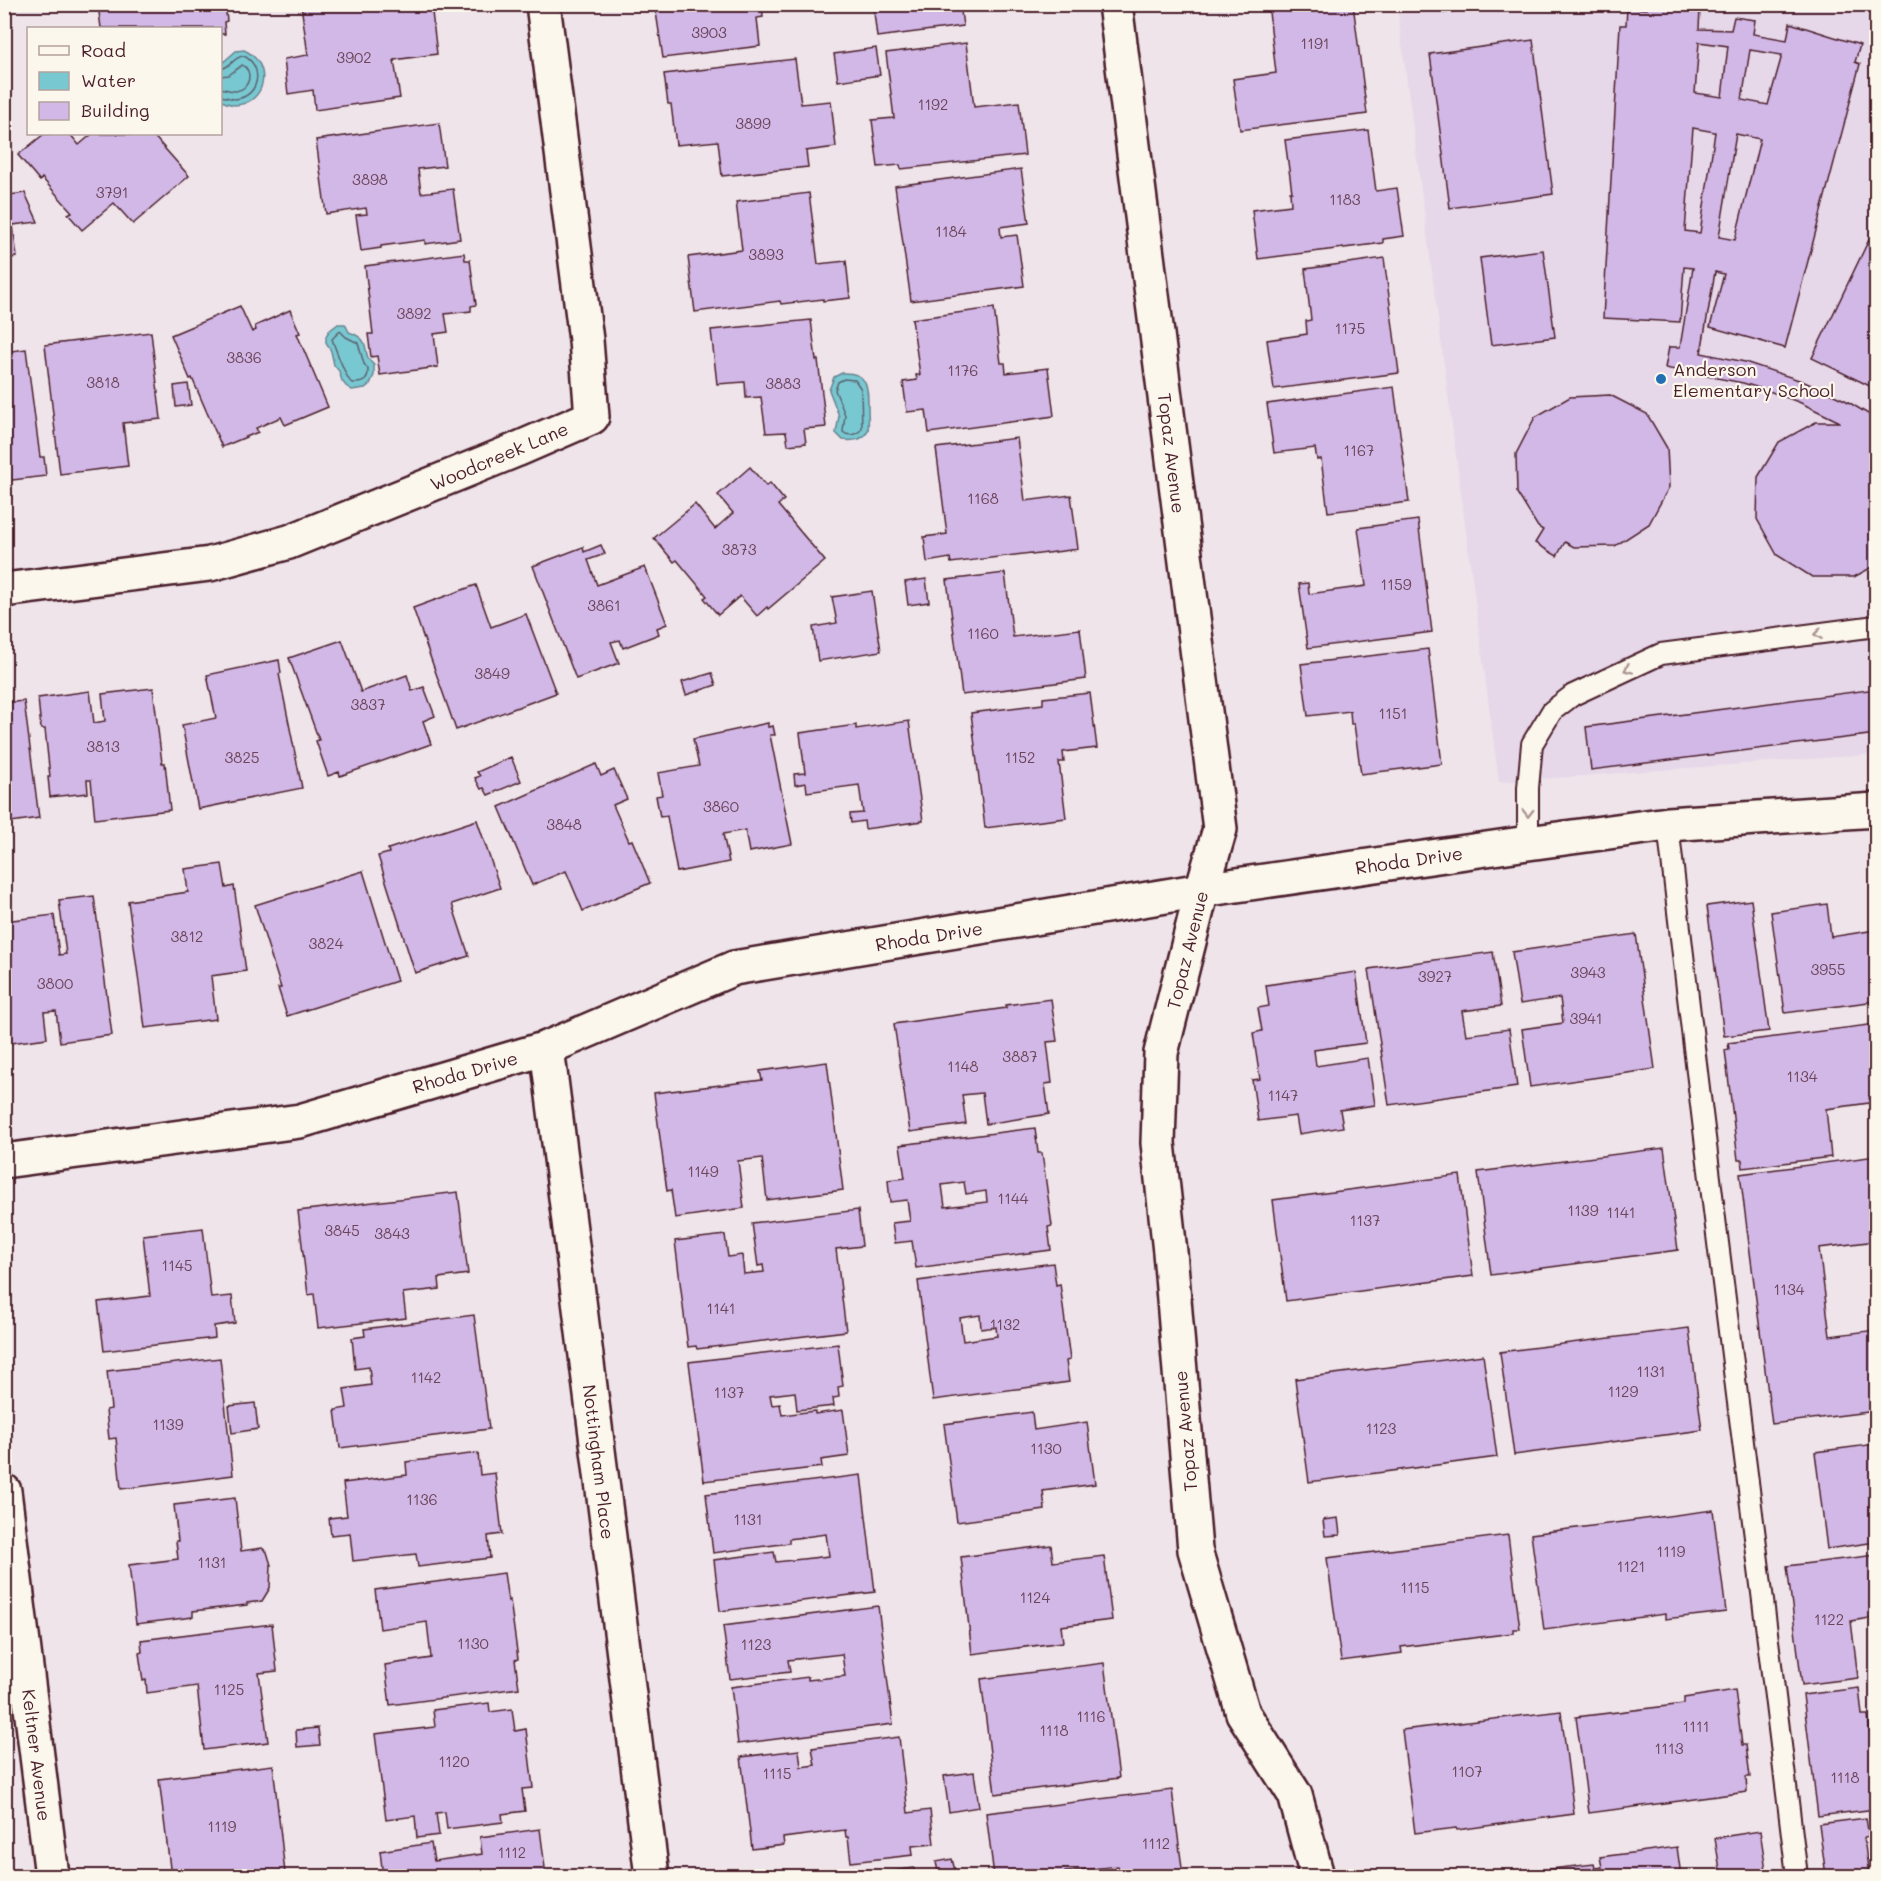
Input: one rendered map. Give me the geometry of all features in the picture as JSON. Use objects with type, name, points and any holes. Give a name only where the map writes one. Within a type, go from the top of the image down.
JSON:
[{"type":"street","name":"Woodcreek Lane","points":[[4,590],[210,564],[289,542],[592,417],[586,340],[543,4]]},
{"type":"street","name":"Topaz Avenue","points":[[1114,4],[1220,829],[1161,1053],[1158,1143],[1170,1252],[1195,1550],[1243,1713],[1295,1795],[1317,1876]]},
{"type":"street","name":"Rhoda Drive","points":[[4,1161],[300,1120],[547,1048],[734,968],[1202,891],[1528,843],[1668,824],[1876,810]]},
{"type":"street","name":"Nottingham Place","points":[[547,1048],[652,1876]]},
{"type":"street","name":"Keltner Avenue","points":[[4,1491],[52,1876]]},
{"type":"lane","points":[[1528,843],[1528,788],[1532,744],[1552,711],[1573,695],[1661,654],[1876,626]]},
{"type":"lane","points":[[1668,824],[1797,1876]]},
{"type":"shaded area","name":"Anderson Elementary School","points":[[1397,5],[1876,5],[1876,754],[1499,782]]},
{"type":"water","points":[[244,50],[253,56],[259,64],[262,82],[260,91],[254,98],[246,103],[231,105],[222,101],[222,63],[236,51]]},
{"type":"water","points":[[338,324],[345,324],[349,332],[362,339],[367,356],[374,365],[374,375],[370,384],[365,388],[352,390],[346,386],[334,365],[326,336]]},
{"type":"water","points":[[842,373],[857,375],[862,378],[867,387],[868,431],[857,440],[843,440],[836,433],[839,416],[829,390],[834,377]]},
{"type":"building","points":[[98,4],[225,4],[227,21],[224,22],[225,34],[222,34],[222,27],[101,27]]},
{"type":"building","points":[[431,4],[437,54],[394,60],[400,98],[315,110],[313,90],[288,94],[284,59],[308,55],[301,5]]},
{"type":"building","points":[[659,4],[762,4],[763,17],[757,18],[760,46],[663,58],[656,12],[660,11]]},
{"type":"building","points":[[873,4],[960,4],[963,26],[877,37]]},
{"type":"building","points":[[1331,4],[1353,4],[1367,114],[1240,130],[1233,79],[1276,73],[1269,12]]},
{"type":"building","points":[[1443,4],[1507,4],[1444,13]]},
{"type":"building","points":[[1648,6],[1700,9],[1699,29],[1731,30],[1734,17],[1755,20],[1753,34],[1787,40],[1790,23],[1860,45],[1855,62],[1860,64],[1785,348],[1710,327],[1724,274],[1715,272],[1701,353],[1745,362],[1802,381],[1845,400],[1873,417],[1876,411],[1876,565],[1854,577],[1812,577],[1777,555],[1757,519],[1758,477],[1779,442],[1816,422],[1840,422],[1801,403],[1769,391],[1743,383],[1665,368],[1669,347],[1680,347],[1693,268],[1684,267],[1680,322],[1603,318],[1620,25],[1626,25],[1627,8],[1647,9]],"holes":[[[1699,42],[1728,46],[1722,97],[1695,93]],[[1750,50],[1782,55],[1768,105],[1742,100]],[[1693,128],[1715,132],[1700,233],[1685,231]],[[1736,134],[1760,139],[1735,240],[1719,237]]]},
{"type":"building","points":[[1533,40],[1553,194],[1450,208],[1430,54]]},
{"type":"building","points":[[966,43],[974,107],[1019,102],[1025,155],[901,169],[900,165],[878,167],[872,120],[894,118],[886,53]]},
{"type":"building","points":[[876,48],[880,75],[838,81],[834,54]]},
{"type":"building","points":[[795,59],[801,104],[831,101],[836,147],[806,151],[808,167],[722,176],[718,141],[676,145],[671,104],[668,104],[664,74]]},
{"type":"building","points":[[439,123],[445,166],[418,169],[421,193],[453,189],[460,239],[425,244],[425,240],[361,251],[356,215],[367,214],[366,208],[326,214],[316,140]]},
{"type":"building","points":[[1368,130],[1376,191],[1397,188],[1404,236],[1383,239],[1383,243],[1258,259],[1252,210],[1291,205],[1290,192],[1292,192],[1285,140]]},
{"type":"building","points":[[43,135],[71,135],[79,145],[91,135],[153,135],[189,176],[133,224],[114,203],[82,230],[68,214],[72,212],[42,178],[40,181],[18,155]]},
{"type":"building","points":[[1021,169],[1029,223],[1000,227],[1001,237],[1017,235],[1024,286],[911,301],[895,186]]},
{"type":"building","points":[[4,174],[6,174],[9,195],[25,193],[38,222],[13,225],[17,257],[4,259]]},
{"type":"building","points":[[809,193],[818,264],[846,261],[850,298],[781,304],[780,301],[695,312],[688,257],[742,250],[736,202]]},
{"type":"building","points":[[1876,225],[1876,389],[1812,358]]},
{"type":"building","points":[[1543,250],[1555,337],[1491,345],[1480,258]]},
{"type":"building","points":[[464,253],[465,260],[470,260],[476,305],[471,306],[471,311],[445,314],[448,332],[434,334],[438,367],[380,375],[377,356],[371,357],[368,334],[373,334],[365,266]]},
{"type":"building","points":[[1384,258],[1399,373],[1274,389],[1267,340],[1307,334],[1306,321],[1311,320],[1305,269]]},
{"type":"building","points":[[240,306],[252,332],[256,330],[255,326],[290,310],[300,333],[297,334],[328,407],[285,425],[281,417],[256,428],[258,432],[222,447],[171,335]]},
{"type":"building","points":[[994,308],[1001,363],[1005,363],[1006,373],[1048,368],[1054,416],[929,433],[926,410],[907,412],[903,382],[917,380],[916,375],[920,375],[912,319]]},
{"type":"building","points":[[811,320],[826,427],[804,429],[806,443],[788,445],[786,432],[766,433],[761,397],[746,398],[745,382],[717,384],[711,330]]},
{"type":"building","points":[[151,332],[161,419],[123,423],[128,466],[60,474],[45,345]]},
{"type":"building","points":[[26,349],[40,457],[44,457],[46,476],[4,481],[4,352]]},
{"type":"building","points":[[188,384],[191,405],[176,407],[174,386]]},
{"type":"building","points":[[1394,387],[1409,502],[1328,512],[1321,459],[1317,460],[1315,448],[1274,453],[1267,404]]},
{"type":"building","points":[[1610,395],[1647,414],[1667,448],[1669,487],[1649,524],[1615,546],[1574,547],[1565,542],[1557,556],[1535,543],[1543,530],[1538,527],[1517,493],[1516,454],[1535,417],[1570,397]]},
{"type":"building","points":[[1017,438],[1025,501],[1071,495],[1078,549],[951,563],[950,558],[927,562],[924,537],[947,534],[936,448]]},
{"type":"building","points":[[750,467],[766,486],[770,483],[784,500],[778,505],[825,561],[757,616],[740,596],[718,615],[704,598],[707,596],[677,560],[674,562],[654,538],[695,504],[715,529],[733,513],[718,495]]},
{"type":"building","points":[[1418,520],[1432,632],[1308,648],[1299,584],[1308,583],[1309,594],[1366,586],[1358,528]]},
{"type":"building","points":[[601,545],[605,554],[588,560],[597,585],[645,567],[667,624],[657,628],[659,634],[623,648],[620,640],[611,642],[619,663],[576,679],[533,566],[583,547],[584,552]]},
{"type":"building","points":[[1005,573],[1013,637],[1080,629],[1086,679],[962,695],[947,580]]},
{"type":"building","points":[[926,579],[929,602],[908,605],[905,582]]},
{"type":"building","points":[[476,585],[491,627],[526,614],[556,693],[456,730],[413,608]]},
{"type":"building","points":[[872,591],[881,651],[818,661],[813,627],[837,623],[832,597]]},
{"type":"building","points":[[342,640],[361,692],[407,675],[412,691],[424,687],[435,716],[423,721],[431,744],[340,776],[339,772],[328,776],[316,741],[319,740],[289,658]]},
{"type":"building","points":[[1428,649],[1442,764],[1361,774],[1350,711],[1308,716],[1301,664]]},
{"type":"building","points":[[279,660],[281,673],[279,674],[302,788],[198,809],[182,725],[216,718],[207,675]]},
{"type":"building","points":[[712,673],[716,685],[686,695],[682,682]]},
{"type":"building","points":[[153,688],[170,810],[95,819],[91,780],[87,780],[88,793],[50,797],[45,729],[41,729],[38,698],[90,691],[94,723],[105,721],[102,694]]},
{"type":"building","points":[[1876,689],[1876,734],[1591,770],[1586,727]]},
{"type":"building","points":[[1090,693],[1097,748],[1063,752],[1064,762],[1059,762],[1066,818],[985,828],[971,713],[1043,704],[1043,698]]},
{"type":"building","points":[[24,701],[39,818],[4,823],[4,703]]},
{"type":"building","points":[[909,721],[923,821],[865,829],[864,821],[851,823],[850,814],[863,813],[859,785],[807,792],[806,783],[795,785],[794,774],[805,773],[800,733],[856,725],[856,729]]},
{"type":"building","points":[[768,723],[768,727],[773,726],[775,735],[770,735],[792,844],[749,852],[745,830],[723,834],[729,862],[677,872],[667,816],[660,817],[656,796],[662,795],[658,773],[699,766],[693,739]]},
{"type":"building","points":[[511,757],[521,781],[488,795],[484,788],[481,789],[475,778],[480,776],[477,772]]},
{"type":"building","points":[[596,764],[601,776],[614,770],[627,799],[613,805],[629,841],[632,840],[650,883],[583,911],[566,871],[532,885],[499,807]]},
{"type":"building","points":[[477,820],[500,888],[452,904],[469,956],[415,973],[378,856],[389,853],[388,849]]},
{"type":"building","points":[[222,864],[226,888],[234,886],[246,971],[211,976],[216,1019],[145,1028],[128,901],[188,892],[185,869]]},
{"type":"building","points":[[363,871],[397,981],[287,1016],[278,988],[281,988],[255,905]]},
{"type":"building","points":[[94,896],[112,1035],[60,1042],[56,1011],[44,1012],[47,1038],[4,1044],[4,921],[54,915],[59,955],[66,954],[59,900]]},
{"type":"building","points":[[1751,900],[1769,1031],[1724,1036],[1707,906]]},
{"type":"building","points":[[1827,904],[1831,937],[1876,930],[1876,1001],[1785,1013],[1771,912]]},
{"type":"building","points":[[1636,934],[1655,1069],[1530,1087],[1522,1029],[1563,1023],[1560,998],[1520,1004],[1512,952]]},
{"type":"building","points":[[1493,952],[1501,1006],[1462,1011],[1466,1035],[1509,1029],[1517,1087],[1389,1105],[1369,969]]},
{"type":"building","points":[[1356,972],[1366,1043],[1314,1050],[1316,1066],[1368,1058],[1375,1105],[1340,1110],[1343,1127],[1299,1134],[1296,1116],[1258,1121],[1252,1080],[1260,1079],[1253,1033],[1262,1031],[1258,1008],[1269,1006],[1266,985]]},
{"type":"building","points":[[1051,999],[1057,1041],[1047,1042],[1052,1083],[1045,1084],[1049,1114],[986,1124],[982,1093],[962,1095],[966,1124],[910,1132],[894,1024],[1006,1008],[1006,1005]]},
{"type":"building","points":[[1876,1024],[1876,1102],[1826,1109],[1831,1157],[1743,1168],[1742,1160],[1738,1160],[1725,1050],[1729,1049],[1728,1043]]},
{"type":"building","points":[[827,1062],[843,1190],[767,1200],[762,1158],[738,1161],[744,1208],[675,1218],[671,1190],[667,1191],[654,1093],[762,1080],[760,1071]]},
{"type":"building","points":[[1035,1128],[1038,1153],[1042,1153],[1052,1226],[1048,1227],[1051,1250],[916,1268],[912,1241],[895,1243],[892,1223],[910,1221],[907,1200],[890,1202],[888,1180],[905,1178],[900,1145]],"holes":[[[964,1182],[966,1194],[986,1191],[987,1202],[945,1207],[942,1185]]]},
{"type":"building","points":[[1664,1148],[1678,1250],[1491,1275],[1478,1172]]},
{"type":"building","points":[[1876,1156],[1876,1241],[1819,1248],[1830,1336],[1876,1330],[1876,1411],[1772,1424],[1740,1174]]},
{"type":"building","points":[[1460,1175],[1473,1276],[1286,1301],[1273,1200]]},
{"type":"building","points":[[458,1192],[468,1274],[439,1278],[440,1289],[403,1293],[406,1318],[318,1328],[314,1294],[308,1295],[298,1211]]},
{"type":"building","points":[[858,1210],[862,1246],[836,1249],[846,1331],[697,1349],[696,1346],[688,1347],[675,1241],[725,1235],[728,1257],[742,1255],[744,1274],[764,1272],[763,1265],[758,1266],[752,1223]]},
{"type":"building","points":[[203,1228],[211,1298],[232,1296],[235,1323],[214,1326],[215,1338],[104,1351],[98,1302],[150,1296],[143,1235]]},
{"type":"building","points":[[1053,1263],[1056,1285],[1060,1284],[1070,1360],[1066,1361],[1069,1382],[933,1400],[918,1281]],"holes":[[[980,1315],[981,1329],[996,1327],[997,1336],[963,1341],[960,1318]]]},
{"type":"building","points":[[474,1315],[489,1429],[340,1448],[335,1410],[347,1408],[344,1389],[371,1385],[369,1367],[355,1369],[352,1338],[365,1336],[364,1329]]},
{"type":"building","points":[[1689,1328],[1702,1430],[1514,1455],[1500,1352]]},
{"type":"building","points":[[838,1344],[843,1386],[838,1387],[839,1397],[833,1398],[834,1406],[797,1410],[795,1392],[770,1395],[772,1405],[780,1404],[782,1415],[843,1410],[849,1456],[821,1460],[822,1467],[704,1481],[689,1362]]},
{"type":"building","points":[[1483,1355],[1497,1457],[1309,1482],[1295,1379]]},
{"type":"building","points":[[220,1358],[233,1475],[121,1489],[116,1438],[109,1439],[106,1410],[111,1409],[107,1371]]},
{"type":"building","points":[[255,1403],[258,1429],[232,1433],[229,1406]]},
{"type":"building","points":[[1032,1412],[1034,1430],[1087,1422],[1095,1484],[1043,1491],[1045,1510],[957,1522],[944,1424]]},
{"type":"building","points":[[1876,1444],[1876,1542],[1827,1549],[1815,1452]]},
{"type":"building","points":[[478,1453],[480,1475],[495,1473],[502,1534],[488,1536],[490,1558],[418,1567],[416,1554],[353,1561],[350,1533],[331,1535],[329,1518],[347,1516],[343,1483],[407,1475],[406,1462]]},
{"type":"building","points":[[861,1475],[875,1592],[720,1611],[714,1560],[774,1552],[776,1562],[829,1556],[826,1534],[789,1539],[789,1543],[713,1553],[706,1494]]},
{"type":"building","points":[[235,1498],[241,1551],[262,1548],[267,1552],[271,1565],[270,1588],[262,1601],[247,1603],[247,1605],[193,1611],[193,1617],[136,1624],[129,1565],[178,1559],[174,1505]]},
{"type":"building","points":[[1713,1510],[1726,1612],[1665,1619],[1665,1614],[1544,1630],[1531,1534]]},
{"type":"building","points":[[1338,1518],[1340,1535],[1325,1536],[1323,1520]]},
{"type":"building","points":[[1508,1535],[1520,1629],[1513,1629],[1513,1633],[1401,1647],[1402,1653],[1341,1661],[1327,1558]]},
{"type":"building","points":[[1051,1545],[1053,1562],[1104,1556],[1112,1620],[1061,1626],[1063,1642],[972,1654],[961,1557]]},
{"type":"building","points":[[1876,1555],[1876,1617],[1851,1621],[1858,1678],[1802,1685],[1787,1566]]},
{"type":"building","points":[[504,1573],[518,1659],[515,1660],[519,1688],[390,1705],[385,1665],[431,1658],[427,1622],[380,1629],[375,1590]]},
{"type":"building","points":[[878,1606],[893,1724],[738,1744],[731,1687],[808,1677],[808,1680],[845,1676],[842,1654],[788,1660],[790,1672],[730,1679],[723,1626]]},
{"type":"building","points":[[272,1624],[277,1671],[259,1673],[268,1742],[204,1750],[197,1686],[147,1693],[139,1653],[142,1652],[141,1640]]},
{"type":"building","points":[[1104,1663],[1119,1778],[995,1794],[981,1679]]},
{"type":"building","points":[[1859,1688],[1862,1715],[1868,1715],[1871,1745],[1876,1745],[1876,1809],[1818,1816],[1803,1695]]},
{"type":"building","points":[[1735,1690],[1742,1745],[1746,1745],[1750,1777],[1746,1777],[1747,1792],[1589,1813],[1576,1717],[1684,1704],[1684,1698]]},
{"type":"building","points":[[489,1703],[490,1712],[512,1709],[515,1731],[526,1729],[533,1788],[522,1789],[525,1811],[502,1814],[503,1822],[447,1829],[445,1812],[436,1813],[439,1835],[417,1838],[415,1816],[386,1820],[375,1734],[435,1727],[433,1710]]},
{"type":"building","points":[[1561,1711],[1574,1814],[1457,1830],[1456,1828],[1415,1833],[1402,1730]]},
{"type":"building","points":[[318,1728],[320,1745],[297,1747],[296,1730]]},
{"type":"building","points":[[899,1737],[908,1813],[930,1810],[934,1844],[912,1846],[913,1855],[851,1862],[845,1830],[783,1838],[784,1845],[752,1849],[741,1757],[799,1750],[801,1767],[815,1765],[812,1748]]},
{"type":"building","points":[[273,1765],[285,1873],[259,1876],[171,1876],[159,1779]]},
{"type":"building","points":[[974,1772],[979,1807],[949,1812],[944,1776]]},
{"type":"building","points":[[1172,1790],[1183,1876],[1120,1876],[1118,1866],[1065,1872],[1065,1876],[994,1876],[986,1813]]},
{"type":"building","points":[[1866,1818],[1869,1837],[1864,1838],[1869,1876],[1826,1876],[1819,1824]]},
{"type":"building","points":[[540,1829],[546,1876],[383,1876],[380,1851],[431,1843],[434,1861],[482,1854],[480,1837]]},
{"type":"building","points":[[1760,1831],[1767,1876],[1721,1876],[1715,1838]]},
{"type":"building","points":[[1677,1847],[1681,1876],[1489,1876],[1594,1864],[1595,1868],[1602,1867],[1600,1857]]},
{"type":"building","points":[[952,1859],[956,1874],[939,1876],[936,1862]]},
{"type":"building","points":[[914,1868],[915,1876],[856,1876]]},
{"type":"place","name":"Anderson Elementary School","points":[[1661,379]]}]
